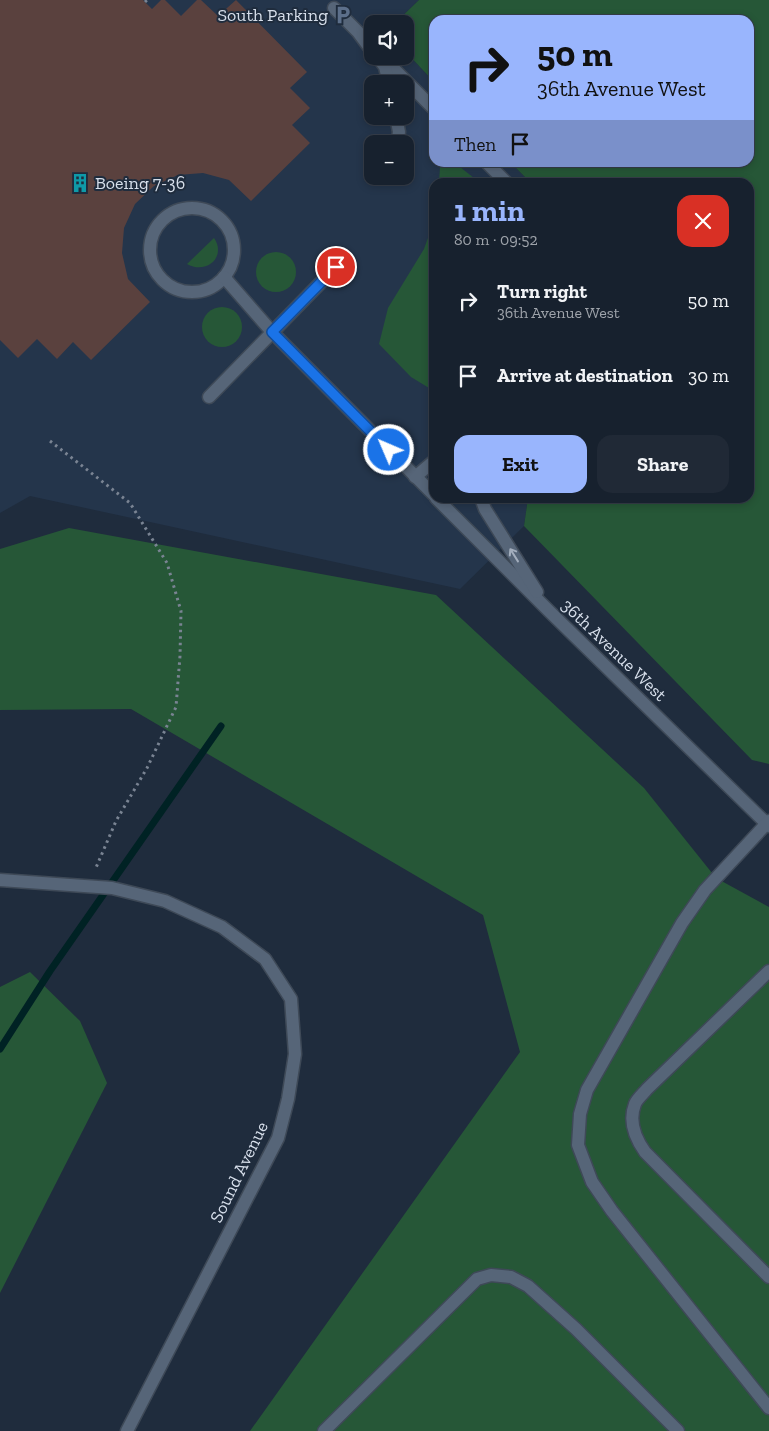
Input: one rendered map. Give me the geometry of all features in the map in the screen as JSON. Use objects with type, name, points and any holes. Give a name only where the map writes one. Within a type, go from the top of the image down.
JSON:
[{"type":"street","points":[[334,8],[364,39]]},
{"type":"street","points":[[390,65],[429,104]]},
{"type":"street","points":[[491,167],[502,178]]},
{"type":"street","points":[[195,208],[208,212],[220,219],[228,230],[233,242],[233,256],[230,269],[224,277],[211,288],[198,292],[184,292],[171,287],[160,278],[151,259],[152,238],[158,225],[169,215],[195,208]]},
{"type":"street","points":[[209,397],[336,267]]},
{"type":"street","name":"36th Avenue West","points":[[224,277],[272,332],[429,490]]},
{"type":"street","points":[[415,477],[429,465]]},
{"type":"street","name":"36th Avenue West","points":[[442,503],[549,611],[768,823]]},
{"type":"street","points":[[484,503],[549,611]]},
{"type":"street","points":[[768,823],[705,890],[682,923],[587,1090],[580,1114],[578,1145],[592,1182],[612,1212],[769,1408]]},
{"type":"street","name":"Sound Avenue","points":[[0,880],[112,888],[165,901],[222,927],[265,958],[291,999],[295,1054],[288,1100],[278,1138],[129,1430]]},
{"type":"street","points":[[769,971],[647,1089],[635,1104],[632,1120],[634,1137],[645,1152],[769,1277]]},
{"type":"street","points":[[324,1431],[477,1279],[491,1275],[511,1277],[528,1286],[564,1318],[678,1431]]},
{"type":"path","points":[[50,441],[130,502],[167,563],[181,611],[176,707],[147,768],[116,821],[88,887]]},
{"type":"shaded area","points":[[0,0],[419,0],[403,15],[364,15],[364,65],[414,65],[414,61],[429,77],[429,167],[515,167],[526,178],[429,178],[429,503],[527,503],[524,526],[460,589],[30,496],[0,513]]},
{"type":"green space","points":[[419,0],[769,0],[769,764],[752,760],[524,526],[527,503],[754,503],[754,178],[526,178],[515,167],[754,167],[754,15],[429,15],[429,77],[414,61],[414,15],[403,15]]},
{"type":"green space","points":[[440,167],[460,167],[474,178],[439,178]]},
{"type":"green space","points":[[429,235],[429,388],[411,377],[379,344],[388,308],[424,249]]},
{"type":"green space","points":[[214,238],[218,252],[212,262],[207,266],[201,267],[187,264]]},
{"type":"green space","points":[[280,252],[287,255],[293,261],[296,272],[295,280],[287,289],[280,292],[272,292],[265,289],[257,280],[256,268],[259,261],[268,253]]},
{"type":"green space","points":[[226,307],[233,310],[239,316],[242,327],[241,335],[233,344],[226,347],[218,347],[211,344],[203,335],[202,323],[205,316],[214,308]]},
{"type":"green space","points":[[69,528],[436,595],[644,788],[716,878],[769,907],[769,1431],[250,1431],[520,1052],[483,915],[131,709],[0,710],[0,549]]},
{"type":"green space","points":[[30,972],[80,1021],[107,1083],[0,1293],[0,987]]},
{"type":"building","name":"Boeing 7-36","points":[[0,0],[143,0],[152,9],[161,0],[165,0],[181,16],[197,0],[201,0],[218,16],[236,0],[307,72],[290,88],[310,108],[292,125],[310,143],[251,201],[229,180],[203,173],[178,175],[154,186],[135,204],[124,228],[122,253],[128,279],[150,302],[91,360],[73,342],[57,359],[37,339],[18,358],[0,340]]},
{"type":"waterway","points":[[0,1049],[50,971],[221,726]]},
{"type":"place","name":"South Parking","points":[[343,15]]},
{"type":"place","name":"Boeing 7-36","points":[[80,183]]},
{"type":"route","points":[[336,267],[272,332],[389,450]]}]
